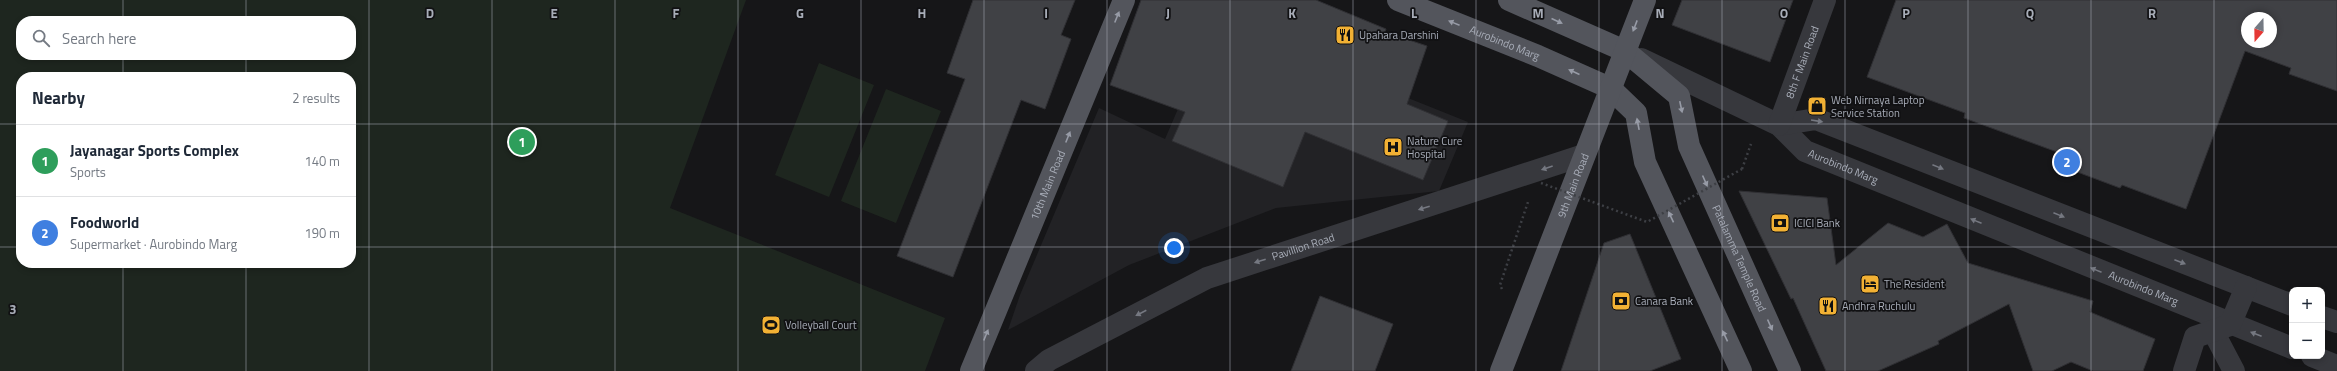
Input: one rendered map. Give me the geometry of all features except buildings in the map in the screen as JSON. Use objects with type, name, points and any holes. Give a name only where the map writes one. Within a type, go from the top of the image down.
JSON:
[{"type":"main road","name":"10th Main Road","points":[[971,371],[1124,0]]},
{"type":"main road","name":"Aurobindo Marg","points":[[1398,0],[1538,56],[1610,88],[1636,113],[1645,162],[1668,211]]},
{"type":"main road","name":"Patalamma Temple Road","points":[[1508,0],[1625,51],[1679,96],[1689,146],[1790,371]]},
{"type":"main road","name":"9th Main Road","points":[[1501,371],[1645,0]]},
{"type":"main road","points":[[1668,211],[1741,371]]},
{"type":"street","name":"8th F Main Road","points":[[1779,125],[1825,0]]},
{"type":"street","points":[[1625,51],[1779,125],[1816,119],[2289,304]]},
{"type":"street","name":"Aurobindo Marg","points":[[1779,125],[1805,152],[2222,328],[2289,347]]},
{"type":"street","name":"Pavillion Road","points":[[1036,371],[1049,360],[1207,278],[1584,155]]},
{"type":"street","points":[[2184,371],[2195,337],[2222,328],[2246,287]]},
{"type":"street","points":[[2325,318],[2337,322]]},
{"type":"street","points":[[2222,328],[2234,371]]},
{"type":"street","points":[[2320,359],[2337,366]]},
{"type":"path","points":[[1541,183],[1647,222],[1742,169],[1752,142]]},
{"type":"path","points":[[1500,285],[1531,196]]},
{"type":"shaded area","points":[[0,0],[746,0],[670,208],[945,318],[925,371],[0,371]]},
{"type":"shaded area","points":[[1216,21],[1468,122],[1439,191],[1276,208],[1129,265],[1008,330],[1020,295],[1099,108],[1165,139]]},
{"type":"shaded area","points":[[819,63],[874,85],[829,197],[775,175]]},
{"type":"shaded area","points":[[886,89],[941,111],[896,223],[841,201]]},
{"type":"place","name":"Upahara Darshini","points":[[1345,35]]},
{"type":"place","name":"Web Nirnaya Laptop Service Station","points":[[1817,106]]},
{"type":"place","name":"Jayanagar Sports Complex","points":[[522,142]]},
{"type":"place","name":"Nature Cure Hospital","points":[[1393,147]]},
{"type":"place","name":"Foodworld","points":[[2067,162]]},
{"type":"place","name":"ICICI Bank","points":[[1780,223]]},
{"type":"place","name":"The Resident","points":[[1870,284]]},
{"type":"place","name":"Canara Bank","points":[[1621,301]]},
{"type":"place","name":"Andhra Ruchulu","points":[[1828,306]]},
{"type":"place","name":"Volleyball Court","points":[[771,325]]}]
